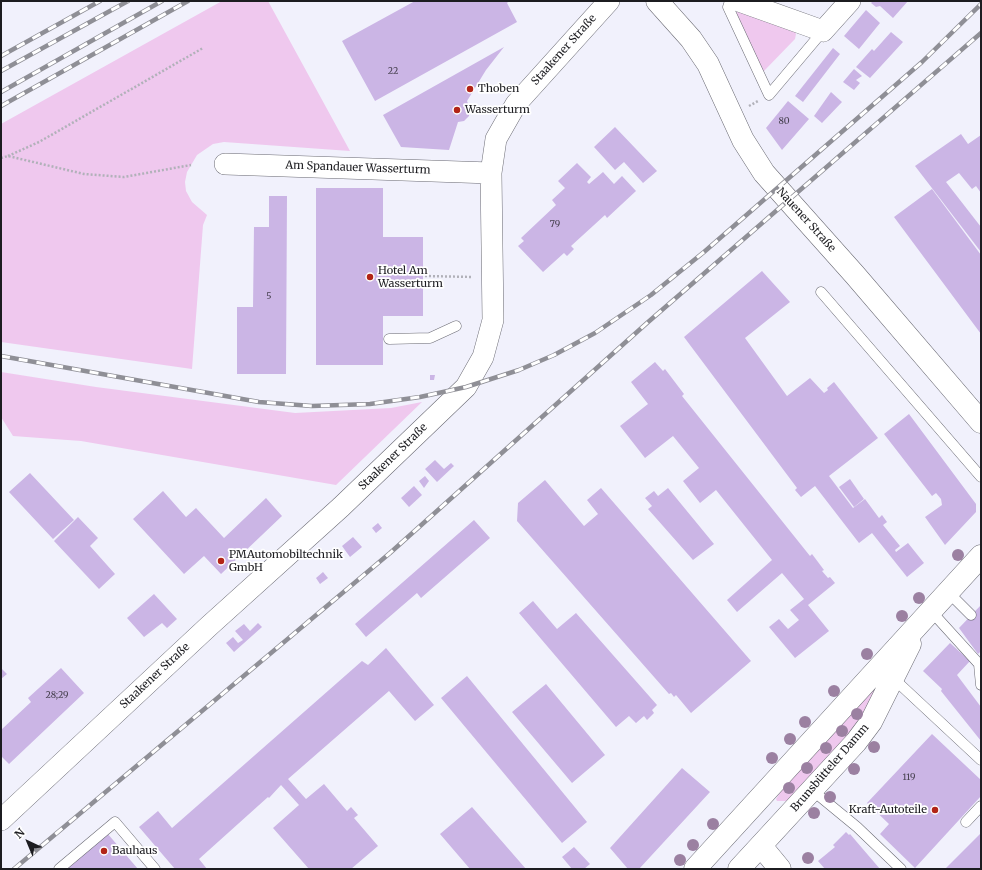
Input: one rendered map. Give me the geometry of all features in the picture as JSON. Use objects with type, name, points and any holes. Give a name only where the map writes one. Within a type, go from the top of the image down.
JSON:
[{"type":"main road","name":"Nauener Straße","points":[[657,1],[691,39],[708,64],[743,140],[764,172],[981,422]]},
{"type":"main road","name":"Brunsbütteler Damm","points":[[695,869],[981,556]]},
{"type":"main road","name":"Brunsbütteler Damm","points":[[739,869],[856,742],[871,722],[927,615]]},
{"type":"main road","points":[[753,806],[761,846],[780,869]]},
{"type":"street","name":"Staakener Straße","points":[[1,820],[203,632],[341,507],[466,387],[483,357],[490,337],[493,320],[494,277],[492,172],[496,139],[516,104],[609,1]]},
{"type":"street","points":[[740,1],[823,31],[850,1]]},
{"type":"street","name":"Am Spandauer Wasserturm","points":[[225,164],[492,172]]},
{"type":"lane","points":[[730,1],[728,7],[769,95],[823,31]]},
{"type":"lane","points":[[821,292],[981,477]]},
{"type":"lane","points":[[389,339],[430,338],[456,326]]},
{"type":"lane","points":[[948,592],[972,615]]},
{"type":"lane","points":[[927,615],[980,664],[981,685]]},
{"type":"lane","points":[[893,678],[981,760]]},
{"type":"lane","points":[[812,790],[857,827],[900,869]]},
{"type":"lane","points":[[966,822],[981,806]]},
{"type":"lane","points":[[59,869],[115,822],[156,869]]},
{"type":"path","points":[[1,158],[39,142],[203,48]]},
{"type":"path","points":[[744,100],[749,113]]},
{"type":"path","points":[[8,156],[84,174],[124,177],[191,165]]},
{"type":"path","points":[[425,276],[494,277]]},
{"type":"shaded area","points":[[222,1],[268,1],[350,151],[224,142],[213,144],[197,155],[187,172],[185,182],[186,191],[192,202],[207,215],[203,225],[192,369],[1,342],[1,124]]},
{"type":"shaded area","points":[[737,11],[795,32],[796,34],[795,39],[763,72],[736,14]]},
{"type":"shaded area","points":[[1,372],[96,387],[295,413],[391,408],[422,402],[336,485],[81,441],[13,436],[1,417]]},
{"type":"shaded area","points":[[873,689],[876,692],[865,715],[792,797],[786,801],[777,801],[776,799],[786,783]]},
{"type":"building","points":[[415,1],[509,1],[507,3],[517,22],[375,101],[342,41]]},
{"type":"building","points":[[873,1],[908,1],[893,18],[880,6],[876,7],[871,3]]},
{"type":"building","points":[[866,10],[880,23],[859,49],[844,36]]},
{"type":"building","points":[[891,32],[903,42],[870,78],[856,67],[872,49],[874,51]]},
{"type":"building","points":[[504,47],[486,70],[467,101],[470,109],[469,116],[464,121],[458,122],[449,150],[401,147],[383,115]]},
{"type":"building","points":[[833,48],[840,54],[803,102],[795,96]]},
{"type":"building","points":[[854,69],[862,76],[856,80],[860,83],[854,90],[843,82]]},
{"type":"building","points":[[831,92],[842,102],[822,123],[814,116]]},
{"type":"building","points":[[788,101],[809,119],[782,150],[766,128]]},
{"type":"building","points":[[615,127],[657,171],[643,183],[624,162],[615,170],[594,147]]},
{"type":"building","points":[[961,134],[968,144],[981,135],[981,193],[976,186],[972,189],[959,173],[946,182],[981,227],[981,252],[915,166]]},
{"type":"building","points":[[577,163],[591,177],[587,182],[589,184],[603,172],[614,184],[622,176],[636,191],[607,218],[605,215],[571,246],[574,249],[567,256],[564,253],[543,272],[518,246],[524,241],[521,238],[556,205],[552,200],[565,188],[558,181]]},
{"type":"building","name":"Hotel Am Wasserturm","points":[[316,188],[383,188],[383,237],[423,237],[423,316],[383,316],[383,365],[316,365]]},
{"type":"building","points":[[932,189],[981,255],[981,334],[894,217]]},
{"type":"building","points":[[269,196],[287,196],[286,374],[237,374],[237,307],[253,307],[254,227],[269,227]]},
{"type":"building","points":[[762,271],[790,302],[745,338],[787,396],[810,378],[824,393],[834,382],[878,438],[829,476],[853,508],[865,499],[879,518],[882,515],[887,522],[883,525],[900,546],[895,550],[896,552],[908,543],[924,563],[907,577],[872,533],[859,543],[815,486],[801,497],[795,490],[797,488],[684,337]]},
{"type":"building","points":[[655,362],[663,371],[665,369],[684,394],[682,396],[810,556],[812,554],[824,570],[822,571],[835,583],[808,605],[829,631],[795,658],[769,627],[779,619],[788,629],[799,620],[790,610],[804,599],[782,573],[737,612],[727,600],[772,560],[716,490],[700,503],[683,481],[699,468],[673,436],[645,458],[620,426],[648,404],[631,382]]},
{"type":"building","points":[[430,375],[435,375],[434,380],[430,380]]},
{"type":"building","points":[[909,414],[976,504],[976,512],[945,545],[925,517],[942,505],[941,499],[936,493],[932,496],[884,434]]},
{"type":"building","points":[[435,460],[444,469],[451,463],[454,466],[437,482],[425,469]]},
{"type":"building","points":[[30,473],[74,520],[53,539],[9,492]]},
{"type":"building","points":[[425,476],[429,481],[424,488],[419,481]]},
{"type":"building","points":[[850,479],[864,499],[854,507],[839,487]]},
{"type":"building","points":[[545,480],[584,526],[598,514],[587,500],[601,488],[751,661],[691,713],[676,695],[674,697],[671,693],[669,694],[517,521],[518,503]]},
{"type":"building","points":[[414,486],[422,495],[409,507],[401,498]]},
{"type":"building","points":[[668,488],[714,544],[693,560],[648,509],[652,506],[645,498],[654,491],[658,496]]},
{"type":"building","points":[[163,491],[186,517],[196,508],[224,538],[266,498],[282,516],[221,574],[204,556],[184,574],[133,519]]},
{"type":"building","points":[[78,517],[98,538],[90,546],[115,574],[99,589],[54,541]]},
{"type":"building","points":[[474,520],[490,538],[421,598],[417,593],[366,637],[355,624]]},
{"type":"building","points":[[378,523],[382,528],[376,533],[372,528]]},
{"type":"building","points":[[353,537],[362,547],[350,557],[342,546]]},
{"type":"building","points":[[323,572],[328,578],[320,584],[316,578]]},
{"type":"building","points":[[154,594],[177,619],[167,628],[162,623],[144,637],[127,618]]},
{"type":"building","points":[[533,601],[557,629],[576,613],[657,705],[652,710],[654,713],[647,720],[644,716],[636,723],[629,716],[616,727],[519,613]]},
{"type":"building","points":[[981,605],[981,651],[978,654],[959,628]]},
{"type":"building","points":[[258,623],[262,627],[234,652],[226,643],[233,637],[238,643],[243,640],[235,631],[244,624],[250,631]]},
{"type":"building","points":[[950,643],[970,661],[957,675],[981,707],[981,741],[941,691],[942,689],[923,671]]},
{"type":"building","points":[[386,648],[434,705],[415,721],[389,691],[288,779],[306,799],[324,784],[347,811],[351,807],[358,815],[354,818],[378,846],[351,869],[309,869],[273,828],[299,805],[281,785],[269,798],[268,797],[199,859],[207,869],[175,869],[139,827],[158,811],[172,828],[362,661],[368,665]]},
{"type":"building","points":[[1,668],[7,674],[1,679]]},
{"type":"building","points":[[61,668],[84,693],[9,764],[1,756],[1,730],[31,702],[28,698]]},
{"type":"building","points":[[467,676],[587,822],[562,843],[441,698]]},
{"type":"building","points":[[546,684],[605,755],[572,783],[512,712]]},
{"type":"building","name":"Kraft-Autoteile","points":[[932,734],[981,780],[981,796],[915,868],[880,834],[889,824],[867,803]]},
{"type":"building","points":[[682,768],[710,792],[639,869],[628,869],[610,848]]},
{"type":"building","points":[[472,807],[526,869],[470,869],[440,834]]},
{"type":"building","points":[[846,832],[849,835],[850,834],[880,869],[825,869],[818,861],[835,847],[833,845]]},
{"type":"building","name":"Bauhaus","points":[[107,833],[138,869],[65,869]]},
{"type":"building","points":[[981,833],[981,869],[945,869]]},
{"type":"building","points":[[574,847],[590,864],[584,869],[572,869],[562,857]]},
{"type":"railway","points":[[1,56],[100,1]]},
{"type":"railway","points":[[1,71],[128,1]]},
{"type":"railway","points":[[1,92],[162,1]]},
{"type":"railway","points":[[1,106],[188,1]]},
{"type":"railway","points":[[1,356],[259,402],[312,406],[370,404],[420,397],[466,387],[519,370],[554,355],[595,333],[651,295],[704,252],[922,62],[981,4]]},
{"type":"railway","points":[[14,869],[390,553],[647,323],[981,33]]},
{"type":"place","name":"Thoben","points":[[470,89]]},
{"type":"place","name":"Wasserturm","points":[[457,110]]},
{"type":"place","name":"Hotel Am Wasserturm","points":[[370,277]]},
{"type":"place","name":"PMAutomobiltechnik GmbH","points":[[221,561]]},
{"type":"place","name":"Kraft-Autoteile","points":[[935,810]]},
{"type":"place","name":"Bauhaus","points":[[104,851]]}]
